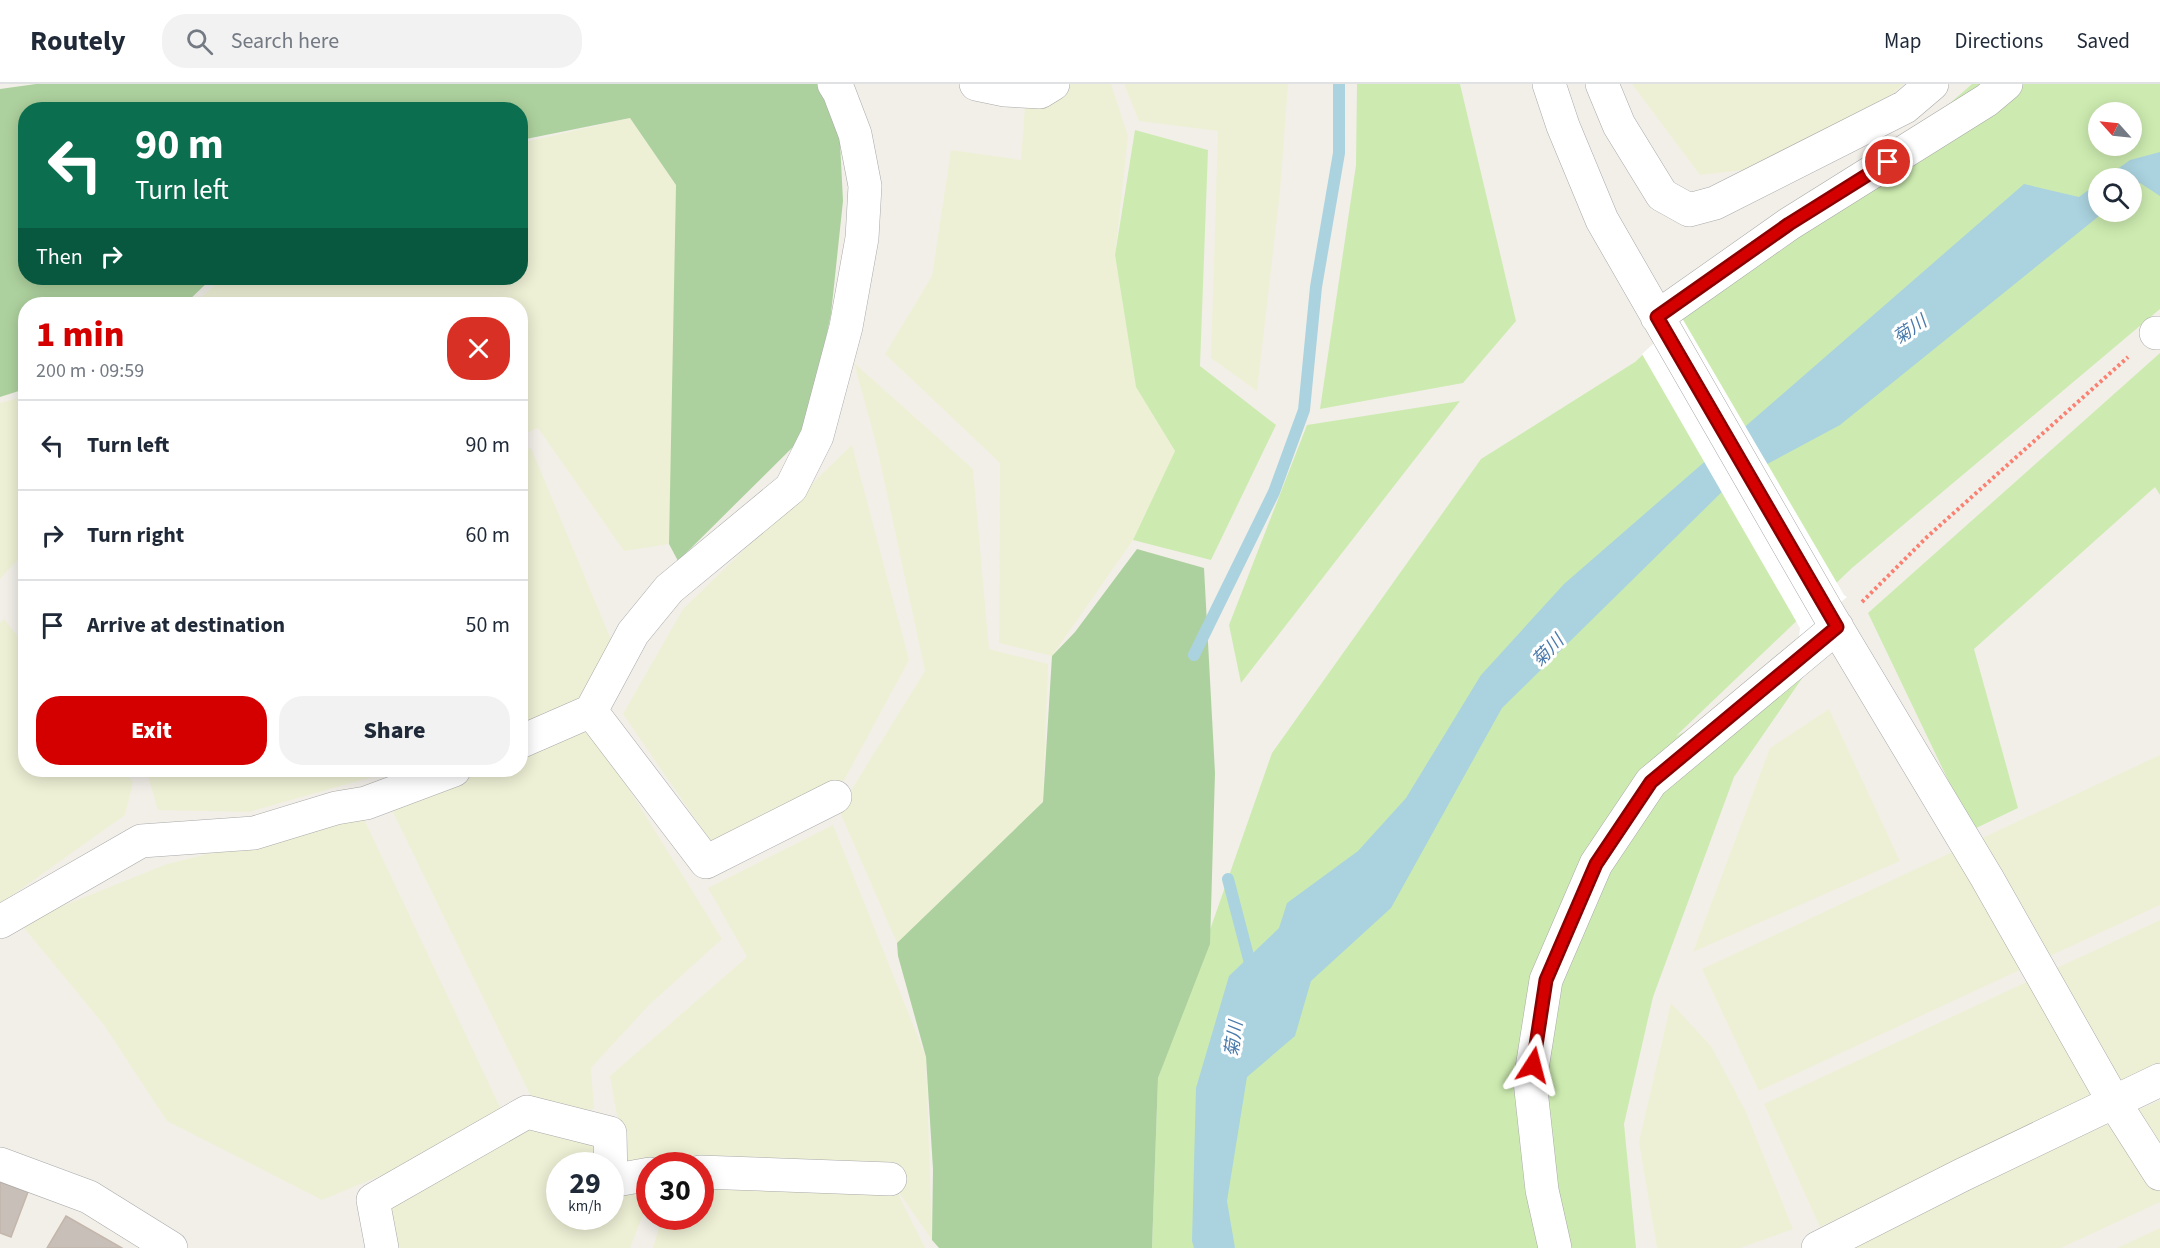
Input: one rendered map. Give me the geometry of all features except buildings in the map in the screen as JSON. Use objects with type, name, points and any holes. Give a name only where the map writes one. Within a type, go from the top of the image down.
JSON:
[{"type":"street","points":[[528,739],[591,711],[633,633],[669,589],[791,488],[817,436],[846,327],[862,238],[865,186],[855,134],[840,92],[834,84]]},
{"type":"street","points":[[976,84],[1005,90],[1040,92],[1053,84]]},
{"type":"street","points":[[1549,84],[1563,126],[1602,220],[1833,620],[1987,878],[2114,1102],[2160,1174]]},
{"type":"street","points":[[1602,84],[1619,125],[1662,195],[1689,210],[1715,203],[1905,107],[1932,84]]},
{"type":"street","points":[[1662,325],[1789,224],[1987,100],[2006,84]]},
{"type":"street","points":[[1555,1248],[1542,1190],[1530,1081],[1546,980],[1596,864],[1651,782],[1833,620]]},
{"type":"street","points":[[591,711],[706,862],[835,797]]},
{"type":"street","points":[[0,922],[141,841],[254,832],[336,808],[366,803],[435,777]]},
{"type":"street","points":[[1818,1248],[1962,1175],[2160,1080]]},
{"type":"street","points":[[382,1248],[373,1200],[527,1112],[610,1133],[611,1181],[636,1177]]},
{"type":"street","points":[[0,1164],[89,1197],[171,1248]]},
{"type":"street","points":[[714,1173],[890,1179]]},
{"type":"path","points":[[1833,620],[2158,333]]},
{"type":"green space","points":[[36,84],[832,84],[838,102],[843,201],[831,314],[806,434],[678,561],[669,544],[676,185],[630,118],[528,139],[528,102],[18,102],[18,285],[205,285],[192,297],[18,297],[18,391],[0,397],[0,89]]},
{"type":"green space","points":[[1042,84],[1111,84],[1128,136],[1115,255],[1136,387],[1175,451],[1133,540],[1052,656],[999,643],[1000,463],[885,354],[932,276],[951,150],[1021,160],[1026,92]]},
{"type":"green space","points":[[1124,84],[1288,84],[1280,192],[1257,391],[1211,358],[1218,131],[1139,121]]},
{"type":"green space","points":[[1357,84],[1460,84],[1516,321],[1463,383],[1320,409],[1356,165]]},
{"type":"green space","points":[[1632,84],[1904,84],[1885,100],[1779,166],[1700,175]]},
{"type":"green space","points":[[1972,84],[2160,84],[2160,309],[1852,568],[1676,736],[1805,674],[1734,777],[1653,997],[1624,1124],[1636,1248],[1152,1248],[1158,1078],[1272,753],[1481,459],[1635,362],[1682,318],[1798,236]]},
{"type":"green space","points":[[630,118],[676,185],[682,354],[669,544],[624,551],[538,428],[528,432],[528,297],[201,297],[215,285],[528,285],[528,141]]},
{"type":"green space","points":[[1135,130],[1208,150],[1200,366],[1276,425],[1211,560],[1133,540],[1175,451],[1136,387],[1115,255]]},
{"type":"green space","points":[[2160,353],[2160,495],[2155,487],[1974,649],[2018,808],[1972,830],[1868,613]]},
{"type":"green space","points":[[854,363],[973,469],[989,649],[1048,664],[1043,802],[897,943],[839,810],[925,671],[876,443]]},
{"type":"green space","points":[[18,398],[18,560],[0,579],[0,403]]},
{"type":"green space","points":[[1460,401],[1241,683],[1229,625],[1307,425]]},
{"type":"green space","points":[[852,445],[909,660],[835,797],[720,855],[623,714],[683,609]]},
{"type":"green space","points":[[531,448],[612,642],[584,694],[572,705],[528,724],[528,449]]},
{"type":"green space","points":[[1137,549],[1204,568],[1215,773],[1210,944],[1158,1078],[1152,1248],[939,1248],[932,1240],[933,1169],[926,1057],[898,956],[897,943],[1043,802],[1052,656],[1075,632]]},
{"type":"green space","points":[[4,619],[18,637],[18,777],[129,777],[133,782],[125,815],[0,904],[0,623]]},
{"type":"green space","points":[[1829,709],[1900,861],[1693,952],[1770,748]]},
{"type":"green space","points":[[590,726],[722,939],[649,1005],[591,1068],[594,1109],[540,1115],[392,810],[470,777],[528,777],[528,752]]},
{"type":"green space","points":[[2160,755],[2160,905],[1759,1091],[1702,969]]},
{"type":"green space","points":[[148,777],[372,777],[249,812],[158,810]]},
{"type":"green space","points":[[362,815],[507,1122],[611,1152],[546,1152],[546,1230],[624,1230],[624,1176],[636,1197],[637,1230],[630,1248],[382,1248],[373,1200],[500,1126],[322,1200],[167,1121],[104,1025],[20,923],[167,864]]},
{"type":"green space","points":[[833,825],[926,1057],[932,1240],[893,1184],[925,1248],[653,1248],[658,1230],[714,1230],[714,1152],[636,1152],[636,1174],[628,1178],[610,1076],[747,957],[708,888]]},
{"type":"green space","points":[[2160,920],[2160,1069],[1820,1227],[1764,1104]]},
{"type":"green space","points":[[1671,1003],[1711,1046],[1745,1110],[1793,1229],[1740,1248],[1657,1248],[1639,1142]]},
{"type":"green space","points":[[2160,1100],[2160,1202],[2061,1248],[1840,1248]]},
{"type":"green space","points":[[2160,1228],[2160,1248],[2117,1248]]},
{"type":"water","points":[[2160,152],[2160,196],[2142,184],[2142,168],[2119,168],[2130,160]]},
{"type":"water","name":"菊川","points":[[2024,184],[2079,197],[2088,190],[2088,222],[2092,222],[1840,425],[1730,484],[1502,708],[1391,908],[1311,981],[1295,1036],[1247,1077],[1227,1201],[1235,1248],[1194,1248],[1192,1241],[1196,1088],[1229,976],[1279,928],[1287,903],[1358,851],[1406,798],[1481,675],[1564,584]]},
{"type":"pier","points":[[1682,318],[1847,597],[1799,637],[1800,628],[1642,354]]},
{"type":"waterway","points":[[1194,655],[1274,492],[1304,410],[1316,287],[1339,153],[1339,84]]},
{"type":"waterway","points":[[1228,879],[1252,971]]},
{"type":"route","points":[[1533,1065],[1546,980],[1596,864],[1651,782],[1837,627],[1657,317],[1789,224],[1888,162]]}]
